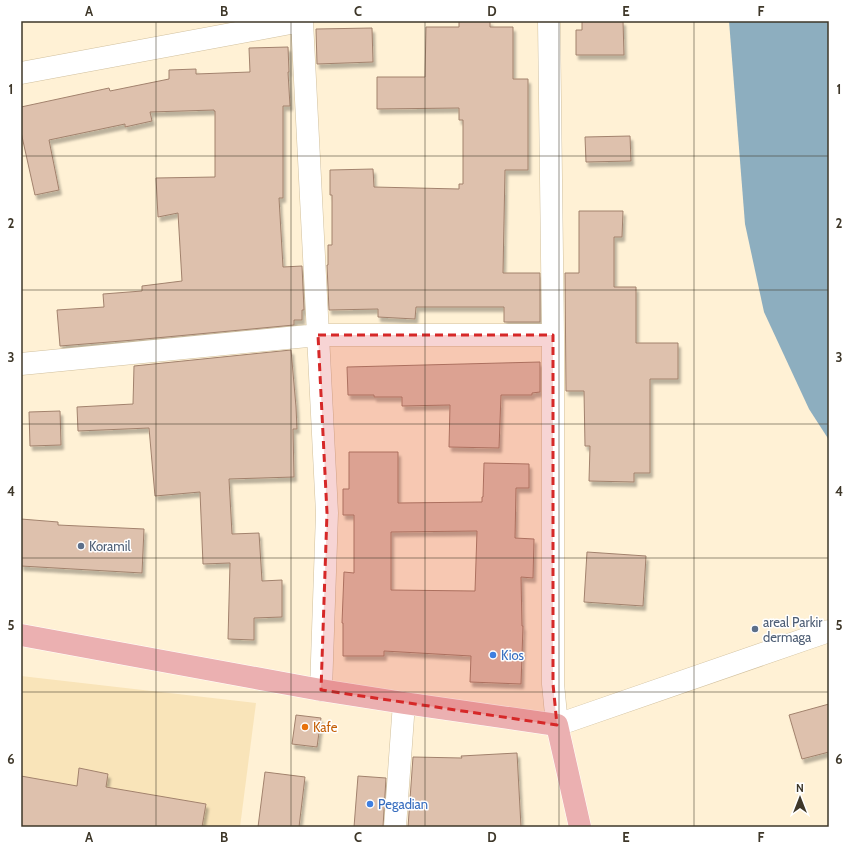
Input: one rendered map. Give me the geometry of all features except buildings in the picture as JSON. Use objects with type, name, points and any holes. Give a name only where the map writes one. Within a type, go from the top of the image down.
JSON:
[{"type":"main road","points":[[21,635],[321,690],[557,725],[580,827]]},
{"type":"street","points":[[21,73],[302,21],[327,512],[321,690]]},
{"type":"street","points":[[550,21],[552,684],[557,725],[829,632]]},
{"type":"street","points":[[21,364],[318,335],[552,335]]},
{"type":"street","points":[[395,827],[404,703]]},
{"type":"highlighted area","points":[[318,335],[553,335],[553,684],[557,725],[321,690],[327,513]]},
{"type":"shaded area","points":[[21,676],[256,703],[240,827],[21,827]]},
{"type":"water","points":[[729,21],[829,21],[829,440],[809,409],[764,312],[745,224]]},
{"type":"place","name":"Koramil","points":[[81,546]]},
{"type":"place","name":"areal Parkir dermaga","points":[[755,629]]},
{"type":"place","name":"Kios","points":[[493,655]]},
{"type":"place","name":"Kafe","points":[[305,727]]},
{"type":"place","name":"Pegadian","points":[[370,804]]}]
